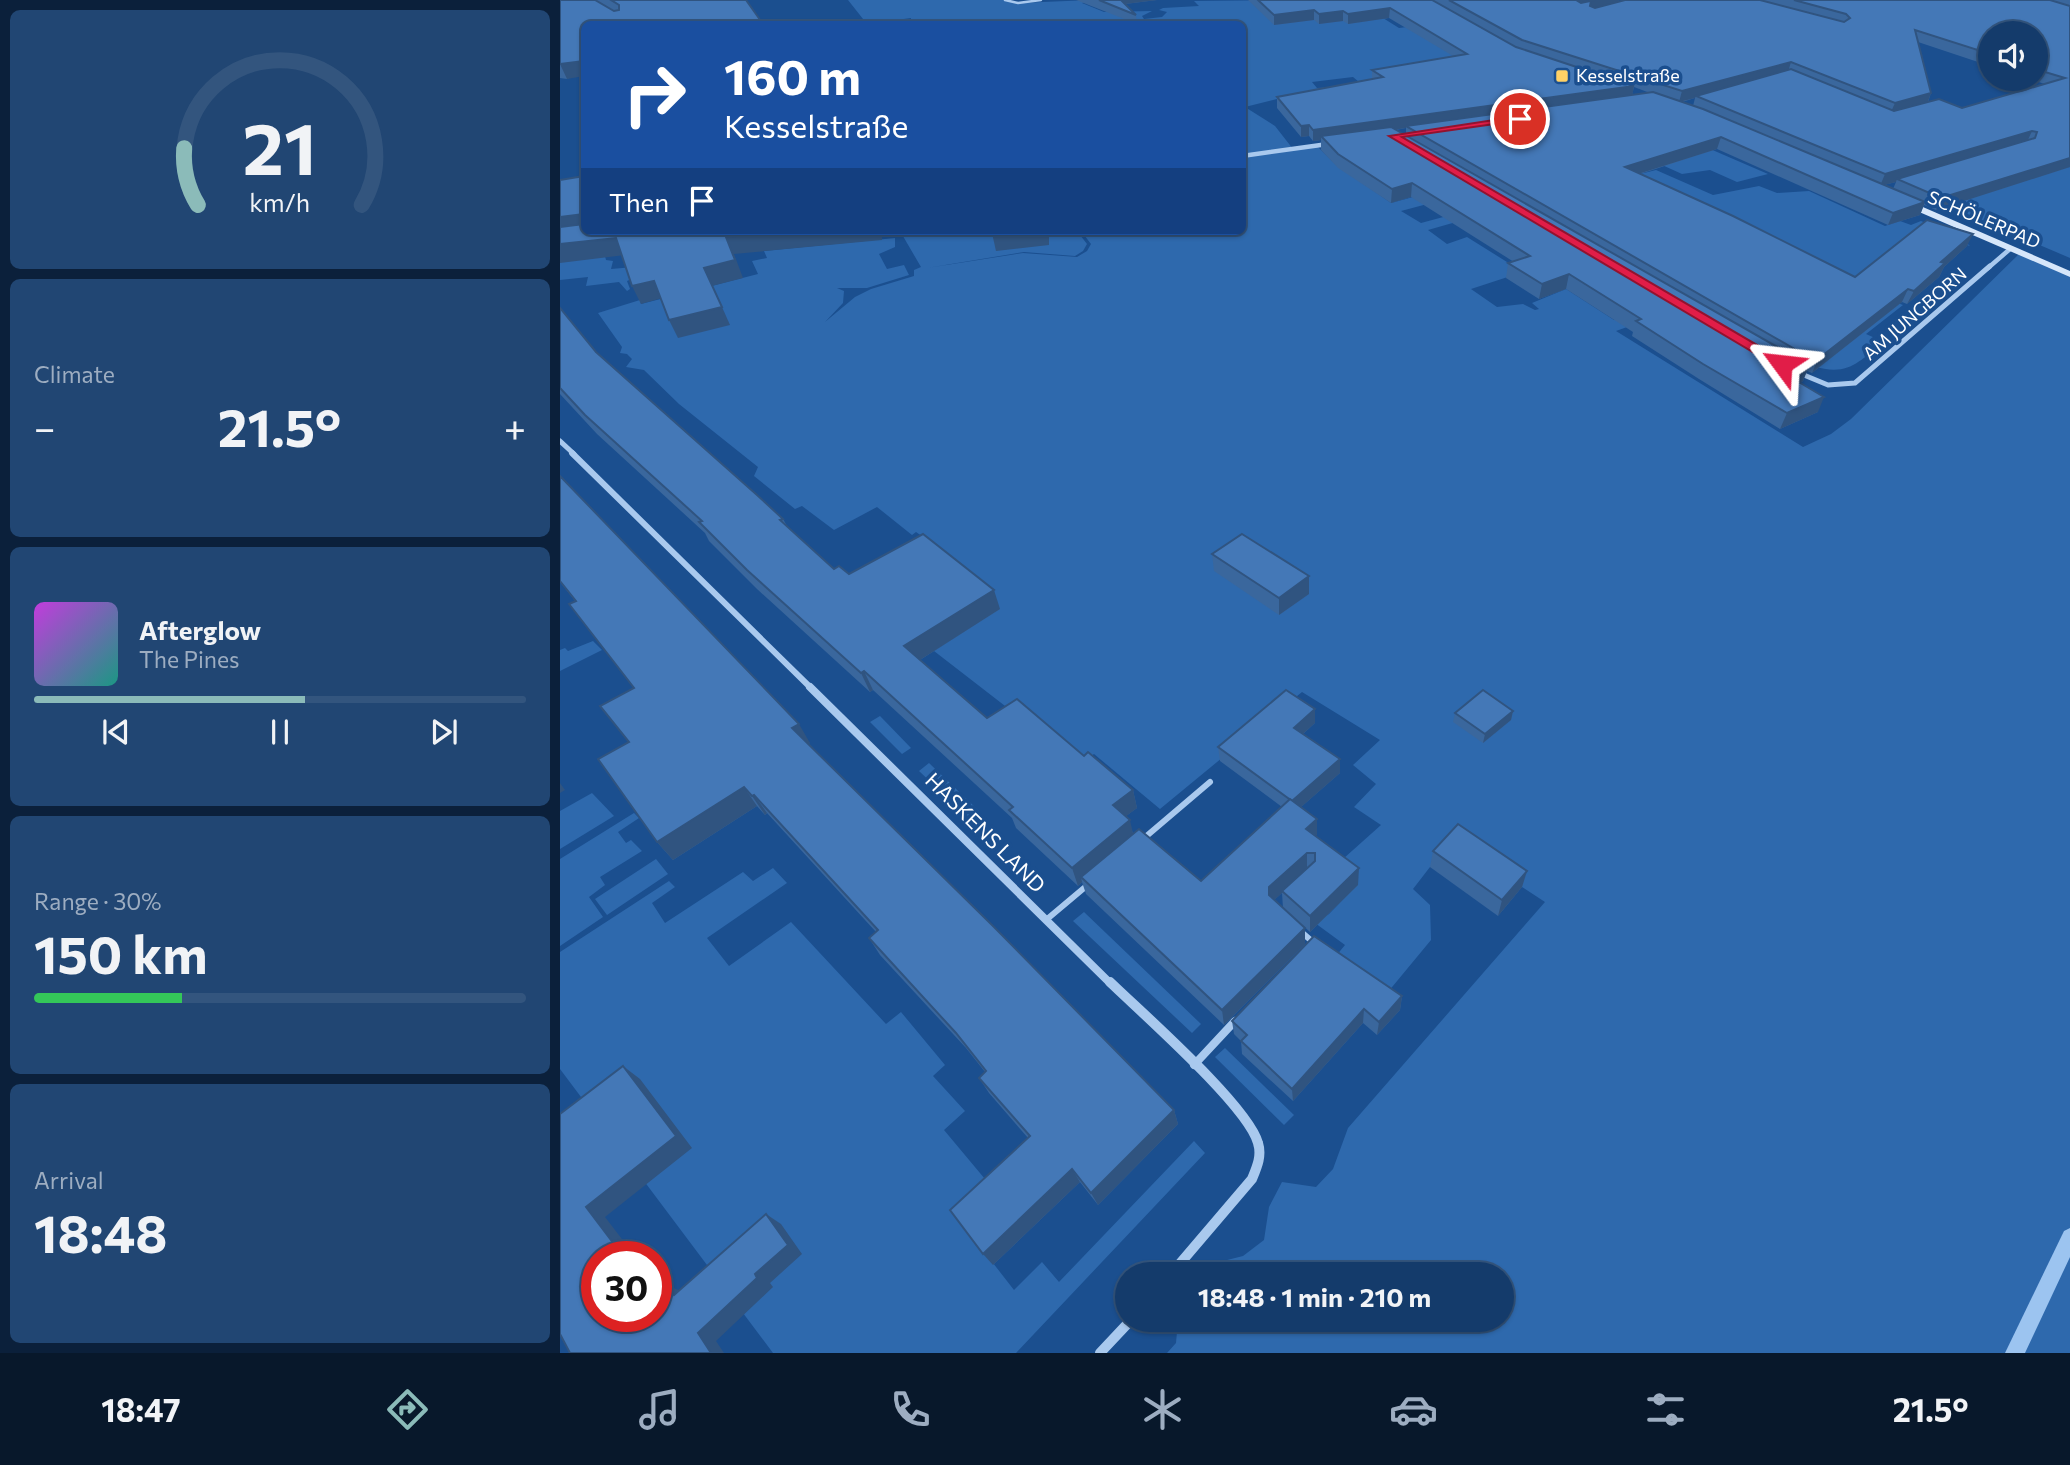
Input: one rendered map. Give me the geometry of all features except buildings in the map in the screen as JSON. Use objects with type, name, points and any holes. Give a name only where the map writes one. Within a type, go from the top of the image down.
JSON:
[{"type":"street","points":[[1246,155],[1329,144]]},
{"type":"street","name":"SCHÖLERPAD","points":[[1902,202],[2070,274]]},
{"type":"street","name":"AM JUNGBORN","points":[[1791,369],[1828,385],[1855,383],[2010,249]]},
{"type":"street","name":"HASKENS LAND","points":[[560,441],[1194,1066],[1246,1121],[1257,1138],[1261,1155],[1252,1179],[1181,1262]]},
{"type":"street","points":[[1100,1353],[1119,1332]]},
{"type":"lane","points":[[1005,0],[1018,3],[1041,0]]},
{"type":"lane","points":[[1138,843],[1210,782]]},
{"type":"lane","points":[[1046,920],[1097,877]]},
{"type":"lane","points":[[1294,926],[1314,943],[1304,952]]},
{"type":"lane","points":[[1194,1066],[1241,1015]]},
{"type":"shaded area","points":[[848,0],[1005,0],[1018,3],[1091,0],[1082,3],[1104,12],[1152,11],[1142,16],[1144,19],[1162,17],[1167,12],[1159,10],[1163,8],[1199,6],[1194,1],[1289,0],[1328,21],[1383,18],[1399,28],[1423,25],[1498,64],[1359,82],[1353,77],[1312,82],[1317,88],[1347,86],[1291,109],[1277,99],[1246,107],[1246,21],[911,21],[911,18],[865,21]]},
{"type":"shaded area","points":[[1246,108],[1275,126],[1293,149],[1317,146],[1335,164],[1391,203],[1413,197],[1431,203],[1401,211],[1421,223],[1447,216],[1456,222],[1428,230],[1447,244],[1467,237],[1523,272],[1471,289],[1497,307],[1523,304],[1535,310],[1539,309],[1532,303],[1566,289],[1614,320],[1655,317],[1616,331],[1803,447],[1831,434],[1851,419],[2020,253],[2070,274],[2070,1353],[1167,1353],[1176,1343],[1177,1332],[1514,1332],[1514,1262],[1219,1262],[1243,1256],[1264,1240],[1269,1207],[1282,1182],[1316,1187],[1333,1169],[1348,1128],[1545,902],[1522,887],[1430,867],[1413,889],[1430,905],[1431,940],[1383,998],[1331,962],[1345,945],[1315,923],[1329,914],[1357,885],[1334,867],[1381,825],[1354,807],[1376,784],[1353,765],[1380,740],[1302,692],[1160,809],[1094,754],[1080,764],[934,651],[979,622],[926,539],[916,532],[912,535],[877,507],[834,530],[802,506],[795,509],[754,476],[758,467],[679,404],[644,370],[626,367],[632,359],[627,354],[620,353],[622,347],[598,313],[640,300],[641,304],[758,274],[752,261],[767,258],[764,251],[895,238],[895,247],[879,254],[887,269],[904,265],[909,275],[867,288],[837,288],[844,291],[843,303],[825,322],[855,297],[871,289],[914,276],[914,270],[921,267],[902,235],[1080,235],[1087,244],[1083,251],[1075,256],[1024,252],[927,268],[1023,253],[1077,257],[1087,251],[1091,244],[1084,235],[1246,235]]},
{"type":"shaded area","points":[[1600,137],[1694,142],[1768,174],[1737,182],[1710,170],[1682,174]]},
{"type":"shaded area","points":[[2070,167],[2070,258],[1902,186]]},
{"type":"shaded area","points":[[1656,170],[1713,195],[1759,186],[1777,193],[1809,191],[1885,226],[1900,221],[1911,225],[1921,221],[1961,238],[1970,246],[1923,232],[1848,285],[1903,305],[1866,334],[1884,342],[1852,366],[1825,369],[1813,366],[1640,174]]},
{"type":"shaded area","points":[[560,249],[605,256],[606,260],[613,261],[611,269],[634,267],[639,276],[627,281],[630,289],[627,291],[619,282],[586,286],[588,277],[560,280]]},
{"type":"shaded area","points":[[593,641],[602,650],[560,671],[560,650],[565,648],[568,651]]},
{"type":"shaded area","points":[[880,716],[911,748],[902,754],[870,722]]},
{"type":"shaded area","points":[[929,763],[979,811],[969,818],[919,771]]},
{"type":"shaded area","points":[[592,793],[614,816],[560,849],[560,811]]},
{"type":"shaded area","points":[[634,813],[639,818],[618,832],[626,843],[631,840],[642,851],[600,877],[605,885],[589,897],[603,917],[560,946],[560,859]]},
{"type":"shaded area","points":[[656,859],[668,874],[607,915],[595,899]]},
{"type":"shaded area","points":[[773,868],[787,883],[707,938],[729,966],[791,922],[886,1024],[901,1012],[945,1065],[933,1076],[965,1111],[944,1130],[995,1191],[961,1222],[1014,1290],[1042,1262],[1059,1282],[1194,1141],[1205,1153],[1016,1353],[773,1353],[560,1069],[560,952],[669,881],[675,887],[652,903],[665,923],[743,872],[753,881]]},
{"type":"shaded area","points":[[1084,912],[1201,1024],[1192,1033],[1073,921]]},
{"type":"shaded area","points":[[1225,1048],[1294,1115],[1284,1125],[1215,1057]]},
{"type":"waterway","points":[[2015,1353],[2070,1237]]},
{"type":"place","name":"Kesselstraße","points":[[1562,76]]},
{"type":"route","points":[[1520,119],[1393,136],[1782,364]]}]
